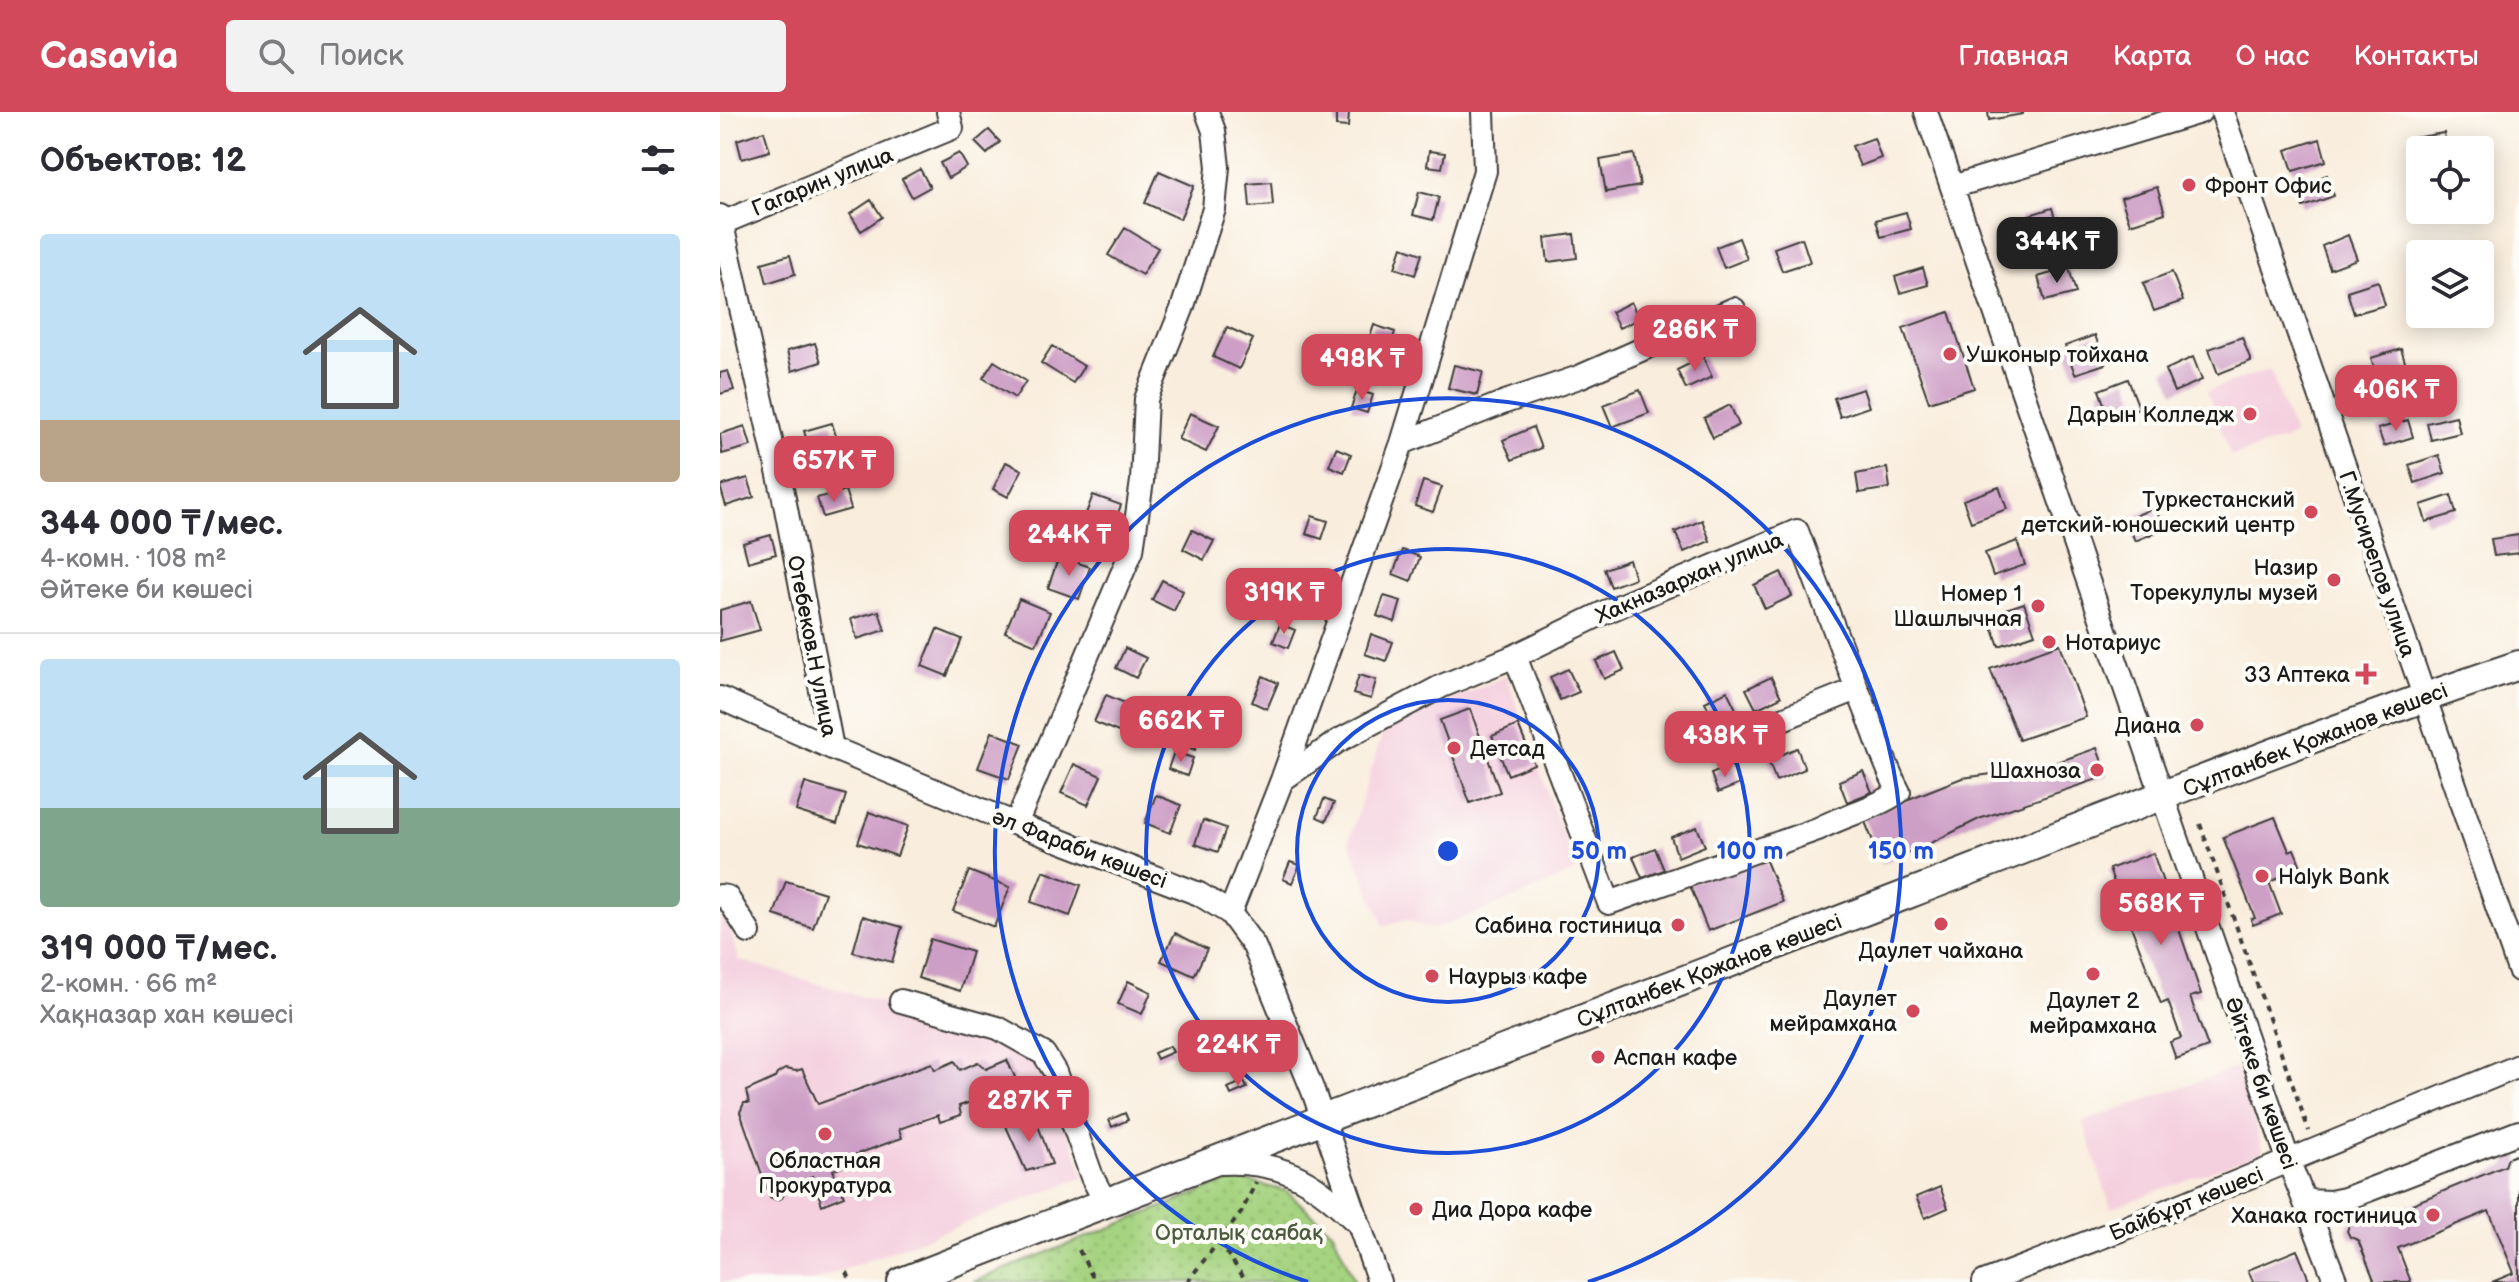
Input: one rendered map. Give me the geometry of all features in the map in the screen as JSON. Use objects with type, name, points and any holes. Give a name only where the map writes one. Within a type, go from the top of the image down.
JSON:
[{"type":"main road","name":"Сұлтанбек Қожанов көшесі","points":[[902,1282],[1204,1163],[2161,797],[2424,697],[2519,665]]},
{"type":"street","name":"Гагарин улица","points":[[721,219],[952,128],[948,112]]},
{"type":"street","points":[[1016,824],[1132,550],[1142,481],[1146,399],[1182,309],[1214,209],[1218,167],[1214,131],[1207,112]]},
{"type":"street","points":[[1230,913],[1282,780],[1402,443],[1485,171],[1483,112]]},
{"type":"street","name":"Әйтеке би көшесі","points":[[1926,112],[2161,797],[2289,1162],[2336,1282]]},
{"type":"street","points":[[1952,187],[2200,112]]},
{"type":"street","name":"Г.Мусирепов улица","points":[[2222,112],[2519,970]]},
{"type":"street","name":"Отебеков.Н улица","points":[[721,219],[783,493],[832,748]]},
{"type":"street","points":[[1402,443],[1505,402],[1579,377],[1734,309]]},
{"type":"street","name":"Хакназархан улица","points":[[1282,780],[1338,741],[1442,686],[1515,656],[1603,613],[1797,531],[1899,792],[1884,803],[1841,817],[1818,829],[1609,903],[1515,656]]},
{"type":"street","points":[[1713,747],[1857,689]]},
{"type":"street","name":"әл Фараби көшесі","points":[[724,704],[1016,824],[1199,894],[1230,913],[1254,946],[1322,1118],[1379,1282]]},
{"type":"street","points":[[720,896],[727,897],[749,932]]},
{"type":"street","points":[[901,1001],[998,1028],[1044,1054],[1055,1072],[1092,1177],[1106,1203]]},
{"type":"street","name":"Байбұрт көшесі","points":[[1984,1282],[2289,1162],[2519,1066]]},
{"type":"street","points":[[2306,1201],[2345,1199],[2519,1132]]},
{"type":"street","points":[[1204,1163],[1245,1162],[1286,1171],[1311,1182],[1357,1223]]},
{"type":"path","points":[[2200,824],[2316,1151]]},
{"type":"path","points":[[1187,1282],[1241,1213],[1256,1182]]},
{"type":"path","points":[[1219,1242],[1247,1282]]},
{"type":"path","points":[[1079,1250],[1095,1282]]},
{"type":"path","points":[[847,1272],[851,1282]]},
{"type":"shaded area","name":"Дарын Колледж","points":[[2270,369],[2294,436],[2231,457],[2207,391]]},
{"type":"shaded area","points":[[1506,676],[1576,871],[1516,898],[1432,929],[1405,919],[1384,926],[1349,841],[1384,729]]},
{"type":"shaded area","points":[[724,909],[739,960],[1003,1039],[1043,1064],[1085,1177],[811,1282],[720,1282],[720,911]]},
{"type":"shaded area","points":[[2238,1067],[2263,1152],[2111,1208],[2083,1122]]},
{"type":"green space","name":"Орталық саябақ","points":[[1236,1178],[1286,1191],[1333,1232],[1355,1282],[973,1282]]},
{"type":"building","points":[[1336,112],[1349,112],[1348,127],[1336,126]]},
{"type":"building","points":[[1988,112],[2023,112],[2023,114],[1989,120]]},
{"type":"building","points":[[989,130],[1000,142],[987,154],[975,142]]},
{"type":"building","points":[[764,131],[770,151],[742,159],[737,140]]},
{"type":"building","points":[[1874,138],[1881,158],[1860,166],[1852,146]]},
{"type":"building","points":[[2320,139],[2326,161],[2293,171],[2286,150]]},
{"type":"building","points":[[1429,151],[1445,153],[1442,168],[1427,166]]},
{"type":"building","points":[[959,153],[967,167],[948,178],[940,163]]},
{"type":"building","points":[[1634,154],[1640,186],[1606,192],[1600,160]]},
{"type":"building","points":[[920,169],[930,187],[912,197],[902,179]]},
{"type":"building","points":[[1159,171],[1194,186],[1180,219],[1145,203]]},
{"type":"building","points":[[2327,175],[2334,196],[2303,207],[2296,186]]},
{"type":"building","points":[[1271,182],[1273,205],[1250,207],[1248,184]]},
{"type":"building","points":[[2157,187],[2165,213],[2130,224],[2121,198]]},
{"type":"building","points":[[1419,192],[1439,197],[1433,220],[1413,215]]},
{"type":"building","points":[[871,200],[882,217],[861,231],[850,214]]},
{"type":"building","points":[[2052,208],[2060,235],[2028,244],[2020,218]]},
{"type":"building","points":[[1906,212],[1911,229],[1881,237],[1876,220]]},
{"type":"building","points":[[1125,228],[1158,248],[1142,275],[1108,255]]},
{"type":"building","points":[[1574,234],[1577,258],[1548,262],[1545,238]]},
{"type":"building","points":[[2348,235],[2357,259],[2330,269],[2322,246]]},
{"type":"building","points":[[1739,238],[1747,259],[1724,268],[1716,247]]},
{"type":"building","points":[[1802,238],[1810,262],[1782,271],[1774,248]]},
{"type":"building","points":[[1402,247],[1422,254],[1415,275],[1395,268]]},
{"type":"building","points":[[790,255],[795,274],[767,283],[762,263]]},
{"type":"building","points":[[1923,268],[1928,285],[1900,293],[1895,277]]},
{"type":"building","points":[[2069,268],[2076,293],[2045,301],[2038,277]]},
{"type":"building","points":[[2172,272],[2183,301],[2154,311],[2143,283]]},
{"type":"building","points":[[2378,281],[2385,305],[2354,314],[2347,291]]},
{"type":"building","points":[[1631,302],[1639,319],[1619,328],[1611,312]]},
{"type":"building","points":[[1949,312],[1974,388],[1929,402],[1903,328]]},
{"type":"building","points":[[1374,325],[1395,332],[1389,350],[1368,343]]},
{"type":"building","points":[[1227,327],[1253,339],[1239,369],[1213,357]]},
{"type":"building","points":[[2095,335],[2105,364],[2075,374],[2065,346]]},
{"type":"building","points":[[2242,337],[2251,361],[2218,374],[2209,349]]},
{"type":"building","points":[[815,343],[821,362],[792,371],[787,351]]},
{"type":"building","points":[[1052,346],[1084,366],[1073,383],[1041,363]]},
{"type":"building","points":[[2401,349],[2408,372],[2378,382],[2371,358]]},
{"type":"building","points":[[1703,357],[1712,377],[1686,389],[1677,370]]},
{"type":"building","points":[[2193,357],[2202,380],[2174,392],[2165,370]]},
{"type":"building","points":[[994,361],[1026,381],[1015,398],[983,378]]},
{"type":"building","points":[[1454,365],[1483,372],[1477,395],[1448,388]]},
{"type":"building","points":[[728,371],[734,390],[720,394],[720,373]]},
{"type":"building","points":[[2430,374],[2435,392],[2406,401],[2400,384]]},
{"type":"building","points":[[2128,379],[2139,408],[2109,418],[2099,390]]},
{"type":"building","points":[[1863,389],[1869,407],[1840,417],[1834,398]]},
{"type":"building","points":[[1357,390],[1373,395],[1367,413],[1351,408]]},
{"type":"building","points":[[1640,390],[1649,413],[1612,427],[1603,405]]},
{"type":"building","points":[[1730,405],[1739,425],[1713,438],[1704,418]]},
{"type":"building","points":[[1190,413],[1219,426],[1206,452],[1178,439]]},
{"type":"building","points":[[2456,416],[2460,433],[2431,440],[2427,423]]},
{"type":"building","points":[[2408,420],[2413,437],[2384,446],[2378,429]]},
{"type":"building","points":[[832,423],[838,443],[810,451],[804,431]]},
{"type":"building","points":[[745,426],[751,446],[722,454],[720,434]]},
{"type":"building","points":[[1533,427],[1541,448],[1512,460],[1503,440]]},
{"type":"building","points":[[1336,448],[1351,454],[1344,472],[1329,466]]},
{"type":"building","points":[[2439,455],[2445,473],[2415,483],[2409,465]]},
{"type":"building","points":[[1006,462],[1022,470],[1008,497],[993,489]]},
{"type":"building","points":[[1887,468],[1890,488],[1859,493],[1856,474]]},
{"type":"building","points":[[748,478],[754,497],[726,506],[720,486]]},
{"type":"building","points":[[1423,481],[1442,487],[1433,512],[1415,506]]},
{"type":"building","points":[[1999,487],[2007,509],[1971,522],[1963,500]]},
{"type":"building","points":[[845,490],[851,509],[823,517],[817,498]]},
{"type":"building","points":[[1093,495],[1121,505],[1109,537],[1081,527]]},
{"type":"building","points":[[2451,495],[2456,513],[2426,522],[2421,505]]},
{"type":"building","points":[[2155,507],[2164,529],[2135,541],[2126,520]]},
{"type":"building","points":[[1312,516],[1328,521],[1322,539],[1306,534]]},
{"type":"building","points":[[1702,520],[1710,541],[1684,552],[1675,532]]},
{"type":"building","points":[[1192,530],[1214,541],[1204,560],[1183,549]]},
{"type":"building","points":[[771,535],[776,554],[748,562],[743,543]]},
{"type":"building","points":[[2519,535],[2519,553],[2494,556],[2491,539]]},
{"type":"building","points":[[2017,541],[2025,565],[1993,576],[1985,553]]},
{"type":"building","points":[[1402,550],[1420,557],[1411,581],[1393,574]]},
{"type":"building","points":[[1059,556],[1090,567],[1079,599],[1048,588]]},
{"type":"building","points":[[1629,560],[1635,578],[1611,587],[1604,569]]},
{"type":"building","points":[[1781,572],[1792,596],[1765,609],[1754,585]]},
{"type":"building","points":[[1296,578],[1311,583],[1304,601],[1290,595]]},
{"type":"building","points":[[1162,580],[1183,591],[1174,611],[1152,600]]},
{"type":"building","points":[[1384,596],[1401,601],[1395,622],[1377,616]]},
{"type":"building","points":[[1019,599],[1050,612],[1036,645],[1005,632]]},
{"type":"building","points":[[751,601],[760,630],[720,641],[720,610]]},
{"type":"building","points":[[2024,603],[2035,634],[1999,646],[1988,615]]},
{"type":"building","points":[[879,611],[885,630],[857,639],[851,619]]},
{"type":"building","points":[[1280,624],[1295,630],[1288,648],[1273,642]]},
{"type":"building","points":[[937,629],[962,639],[947,676],[922,666]]},
{"type":"building","points":[[1371,634],[1393,642],[1386,661],[1365,654]]},
{"type":"building","points":[[2060,644],[2086,717],[2019,740],[1990,669]]},
{"type":"building","points":[[1125,648],[1146,658],[1136,678],[1116,668]]},
{"type":"building","points":[[1616,652],[1624,670],[1604,679],[1596,661]]},
{"type":"building","points":[[1568,669],[1579,692],[1560,700],[1550,677]]},
{"type":"building","points":[[1359,675],[1376,680],[1371,699],[1353,694]]},
{"type":"building","points":[[1263,676],[1278,683],[1267,709],[1252,702]]},
{"type":"building","points":[[1771,677],[1781,697],[1756,709],[1746,689]]},
{"type":"building","points":[[1727,691],[1737,711],[1715,722],[1705,702]]},
{"type":"building","points":[[1106,695],[1132,706],[1121,733],[1094,722]]},
{"type":"building","points":[[1470,709],[1500,792],[1470,803],[1440,720]]},
{"type":"building","points":[[1183,724],[1202,731],[1195,750],[1176,743]]},
{"type":"building","points":[[1518,725],[1534,764],[1508,775],[1492,736]]},
{"type":"building","points":[[992,732],[1023,744],[1009,779],[978,768]]},
{"type":"building","points":[[1797,748],[1805,769],[1776,781],[1768,760]]},
{"type":"building","points":[[2097,748],[2107,776],[1979,819],[1882,863],[1863,817],[1962,778],[2044,767]]},
{"type":"building","points":[[1174,752],[1193,758],[1187,776],[1168,769]]},
{"type":"building","points":[[1074,764],[1101,776],[1088,805],[1061,793]]},
{"type":"building","points":[[1732,765],[1740,784],[1718,793],[1711,774]]},
{"type":"building","points":[[1863,771],[1872,792],[1847,802],[1839,781]]},
{"type":"building","points":[[805,783],[846,795],[837,824],[796,811]]},
{"type":"building","points":[[1156,795],[1181,805],[1170,833],[1145,823]]},
{"type":"building","points":[[1324,799],[1334,803],[1326,821],[1317,817]]},
{"type":"building","points":[[869,812],[908,826],[897,856],[858,843]]},
{"type":"building","name":"Halyk Bank","points":[[2275,817],[2289,851],[2294,849],[2302,869],[2269,882],[2281,914],[2253,925],[2251,919],[2255,918],[2223,837]]},
{"type":"building","points":[[1203,820],[1226,828],[1218,852],[1195,844]]},
{"type":"building","points":[[1697,827],[1705,846],[1678,857],[1671,837]]},
{"type":"building","points":[[1655,848],[1664,870],[1642,878],[1633,857]]},
{"type":"building","points":[[2153,853],[2201,994],[2190,997],[2208,1047],[2176,1059],[2170,1042],[2181,1038],[2168,1001],[2161,1004],[2109,869]]},
{"type":"building","points":[[1764,856],[1783,902],[1708,931],[1689,883]]},
{"type":"building","points":[[1290,862],[1300,865],[1292,883],[1283,879]]},
{"type":"building","points":[[969,871],[1010,887],[994,927],[953,911]]},
{"type":"building","points":[[1043,871],[1081,885],[1070,916],[1031,902]]},
{"type":"building","points":[[786,881],[825,893],[813,928],[774,915]]},
{"type":"building","points":[[863,916],[902,927],[892,962],[853,952]]},
{"type":"building","points":[[1175,933],[1207,949],[1194,976],[1161,961]]},
{"type":"building","points":[[930,939],[972,952],[960,991],[918,978]]},
{"type":"building","points":[[1128,981],[1151,992],[1142,1014],[1118,1004]]},
{"type":"building","points":[[1170,1046],[1173,1052],[1157,1059],[1154,1053]]},
{"type":"building","name":"Областная Прокуратура","points":[[1007,1060],[1015,1077],[1003,1088],[1005,1102],[992,1108],[980,1099],[959,1106],[961,1115],[940,1122],[938,1115],[899,1129],[902,1138],[849,1157],[851,1164],[833,1170],[844,1196],[822,1205],[812,1176],[785,1192],[782,1198],[776,1200],[770,1197],[740,1112],[744,1103],[749,1103],[746,1091],[775,1078],[785,1069],[802,1069],[818,1104],[932,1063],[935,1070],[955,1061],[960,1070],[978,1062],[986,1069]]},
{"type":"building","points":[[1244,1081],[1247,1088],[1231,1095],[1228,1088]]},
{"type":"building","points":[[1125,1113],[1128,1120],[1112,1127],[1109,1120]]},
{"type":"building","points":[[1035,1117],[1052,1164],[1026,1171],[1005,1124]]},
{"type":"building","name":"Ханака гостиница","points":[[2519,1157],[2519,1282],[2492,1282],[2514,1273],[2489,1211],[2398,1248],[2411,1282],[2375,1282],[2358,1240],[2350,1237],[2347,1231],[2350,1223],[2359,1219],[2366,1223],[2505,1166],[2508,1158]]},
{"type":"building","points":[[1940,1187],[1948,1208],[1925,1218],[1916,1197]]},
{"type":"building","points":[[2297,1250],[2310,1282],[2253,1282],[2248,1270]]},
{"type":"place","name":"Фронт Офис","points":[[2189,185]]},
{"type":"place","name":"Ушконыр тойхана","points":[[1950,354]]},
{"type":"place","name":"Дарын Колледж","points":[[2250,414]]},
{"type":"place","name":"Туркестанский детский-юношеский центр","points":[[2311,512]]},
{"type":"place","name":"Назир Торекулулы музей","points":[[2334,580]]},
{"type":"place","name":"Номер 1 Шашлычная","points":[[2038,606]]},
{"type":"place","name":"Нотариус","points":[[2049,642]]},
{"type":"place","name":"33 Аптека","points":[[2366,674]]},
{"type":"place","name":"Диана","points":[[2197,725]]},
{"type":"place","name":"Детсад","points":[[1454,748]]},
{"type":"place","name":"Шахноза","points":[[2097,770]]},
{"type":"place","name":"Halyk Bank","points":[[2262,876]]},
{"type":"place","name":"Даулет чайхана","points":[[1941,924]]},
{"type":"place","name":"Сабина гостиница","points":[[1678,925]]},
{"type":"place","name":"Даулет 2 мейрамхана","points":[[2093,974]]},
{"type":"place","name":"Наурыз кафе","points":[[1432,976]]},
{"type":"place","name":"Даулет мейрамхана","points":[[1913,1011]]},
{"type":"place","name":"Аспан кафе","points":[[1598,1057]]},
{"type":"place","name":"Областная Прокуратура","points":[[825,1134]]},
{"type":"place","name":"Диа Дора кафе","points":[[1416,1209]]},
{"type":"place","name":"Ханака гостиница","points":[[2433,1215]]}]
